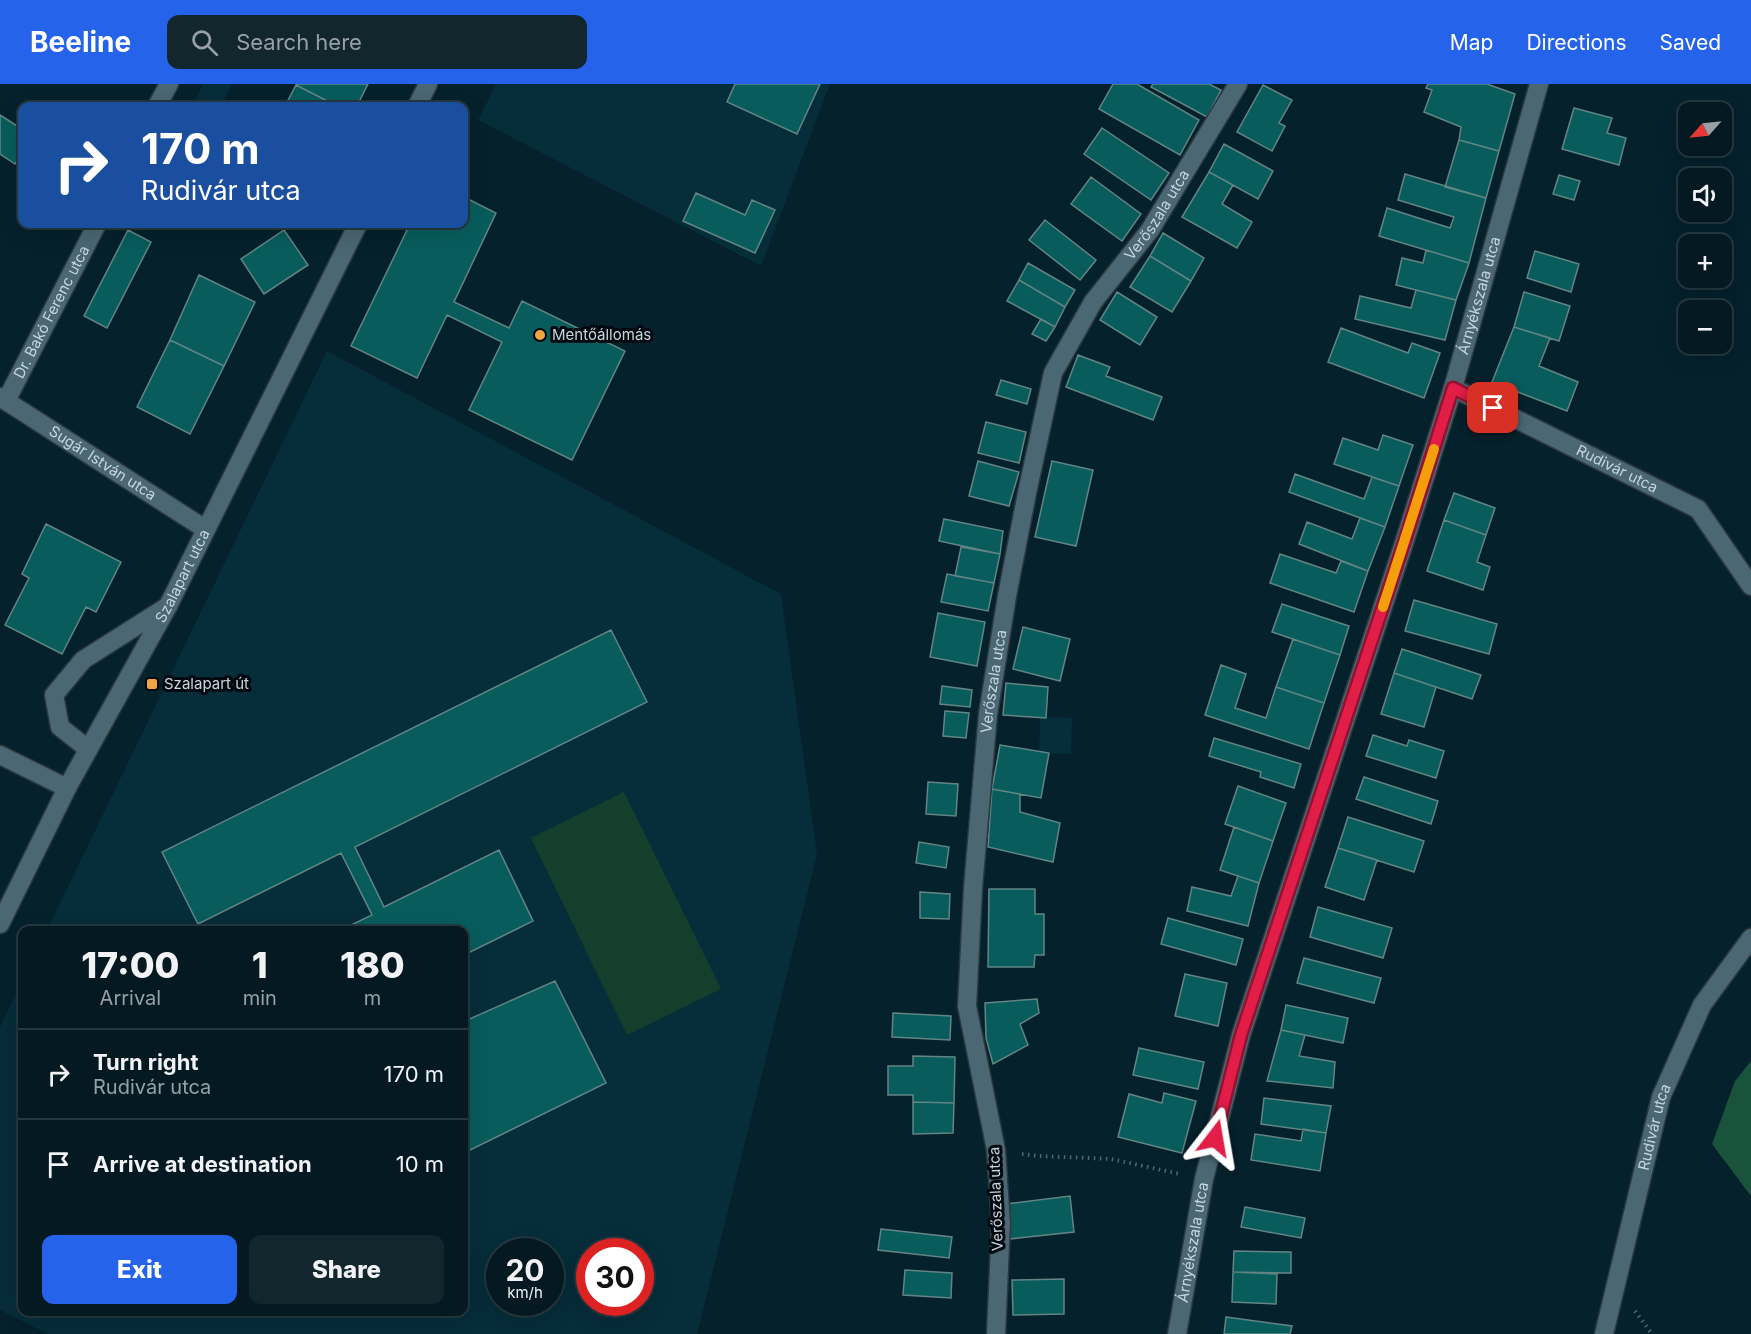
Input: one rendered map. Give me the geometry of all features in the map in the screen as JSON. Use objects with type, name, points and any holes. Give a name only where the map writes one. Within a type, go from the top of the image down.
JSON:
[{"type":"street","points":[[159,102],[169,84]]},
{"type":"street","points":[[419,102],[428,84]]},
{"type":"street","name":"Verőszala utca","points":[[996,1334],[1000,1222],[996,1150],[967,1006],[972,888],[988,714],[1011,573],[1053,373],[1094,302],[1150,230],[1238,84]]},
{"type":"street","name":"Árnyékszala utca","points":[[1177,1334],[1204,1179],[1241,1035],[1453,388],[1539,84]]},
{"type":"street","name":"Dr. Bakó Ferenc utca","points":[[3,399],[95,228]]},
{"type":"street","name":"Szalapart utca","points":[[0,924],[67,788],[168,606],[356,228]]},
{"type":"street","name":"Rudivár utca","points":[[1453,388],[1698,509],[1751,586]]},
{"type":"street","name":"Sugár István utca","points":[[3,399],[205,529]]},
{"type":"street","points":[[88,749],[60,727],[54,695],[83,660],[168,606]]},
{"type":"street","points":[[0,755],[67,788]]},
{"type":"street","name":"Rudivár utca","points":[[1604,1334],[1661,1097],[1702,1005],[1751,938]]},
{"type":"path","points":[[996,1150],[1038,1156],[1111,1159],[1204,1179]]},
{"type":"shaded area","points":[[203,84],[232,84],[223,102],[194,102]]},
{"type":"shaded area","points":[[496,84],[830,84],[761,266],[478,120]]},
{"type":"shaded area","points":[[327,351],[781,594],[817,854],[697,1334],[48,1334],[0,1310],[0,1027],[18,989],[18,1316],[468,1316],[468,926],[49,926]]},
{"type":"shaded area","points":[[1040,717],[1072,718],[1071,754],[1039,753]]},
{"type":"green space","points":[[624,792],[721,989],[627,1035],[531,838]]},
{"type":"green space","points":[[1751,1061],[1751,1196],[1712,1144],[1735,1081]]},
{"type":"building","points":[[368,84],[359,102],[329,102],[296,85]]},
{"type":"building","points":[[735,84],[820,84],[797,134],[727,102]]},
{"type":"building","points":[[1113,84],[1137,84],[1199,120],[1180,155],[1099,109]]},
{"type":"building","points":[[1153,84],[1209,84],[1221,90],[1207,117],[1151,87]]},
{"type":"building","points":[[1428,84],[1487,84],[1515,94],[1499,151],[1459,140],[1461,127],[1424,112],[1432,90],[1426,88]]},
{"type":"building","points":[[296,85],[329,102],[287,102]]},
{"type":"building","points":[[1263,85],[1292,100],[1279,123],[1285,126],[1272,151],[1237,132]]},
{"type":"building","points":[[1574,108],[1612,118],[1607,133],[1626,138],[1619,165],[1562,149]]},
{"type":"building","points":[[0,115],[18,126],[18,159],[15,164],[0,154]]},
{"type":"building","points":[[1102,128],[1169,173],[1151,200],[1084,154]]},
{"type":"building","points":[[1459,140],[1499,151],[1486,198],[1445,187]]},
{"type":"building","points":[[1224,144],[1273,171],[1258,199],[1209,172]]},
{"type":"building","points":[[1209,172],[1233,185],[1222,204],[1252,222],[1237,248],[1182,217]]},
{"type":"building","points":[[1405,174],[1486,198],[1469,263],[1379,236],[1387,208],[1450,228],[1454,217],[1398,200]]},
{"type":"building","points":[[1559,175],[1580,181],[1574,200],[1553,194]]},
{"type":"building","points":[[1091,177],[1141,214],[1122,241],[1071,204]]},
{"type":"building","points":[[696,193],[745,215],[752,200],[775,210],[755,253],[683,221]]},
{"type":"building","name":"Mentőállomás","points":[[468,199],[496,213],[454,302],[509,328],[522,301],[625,351],[572,460],[469,410],[502,342],[447,315],[417,378],[351,346],[408,228],[468,228]]},
{"type":"building","points":[[1045,220],[1096,260],[1080,280],[1029,240]]},
{"type":"building","points":[[128,230],[151,242],[107,328],[84,316]]},
{"type":"building","points":[[284,230],[308,265],[264,294],[241,259]]},
{"type":"building","points":[[1163,233],[1204,258],[1191,281],[1150,256]]},
{"type":"building","points":[[1426,250],[1469,263],[1456,300],[1396,285],[1402,258],[1423,263]]},
{"type":"building","points":[[1535,251],[1579,264],[1571,292],[1527,278]]},
{"type":"building","points":[[1150,256],[1191,281],[1172,312],[1130,287]]},
{"type":"building","points":[[1028,263],[1075,290],[1065,307],[1019,280]]},
{"type":"building","points":[[199,275],[255,302],[224,366],[170,340]]},
{"type":"building","points":[[1019,280],[1065,307],[1055,327],[1007,301]]},
{"type":"building","points":[[1416,290],[1456,300],[1445,340],[1355,319],[1360,296],[1411,308]]},
{"type":"building","points":[[1117,292],[1157,317],[1140,345],[1100,320]]},
{"type":"building","points":[[1524,292],[1570,306],[1559,341],[1514,327]]},
{"type":"building","points":[[1041,319],[1055,327],[1046,341],[1032,334]]},
{"type":"building","points":[[1514,327],[1550,338],[1539,366],[1578,382],[1567,411],[1492,382]]},
{"type":"building","points":[[1341,328],[1408,353],[1412,343],[1440,353],[1424,398],[1328,362]]},
{"type":"building","points":[[170,340],[224,366],[190,434],[137,407]]},
{"type":"building","points":[[1078,355],[1110,367],[1106,376],[1162,397],[1153,420],[1066,387]]},
{"type":"building","points":[[1001,380],[1031,389],[1027,404],[996,395]]},
{"type":"building","points":[[986,422],[1026,432],[1019,463],[978,453]]},
{"type":"building","points":[[1383,435],[1413,445],[1399,486],[1334,464],[1343,438],[1378,450]]},
{"type":"building","points":[[978,461],[1019,472],[1009,506],[969,496]]},
{"type":"building","points":[[1052,461],[1093,470],[1076,546],[1035,537]]},
{"type":"building","points":[[1295,474],[1364,499],[1372,477],[1399,486],[1385,527],[1289,492]]},
{"type":"building","points":[[1454,493],[1495,508],[1486,535],[1444,520]]},
{"type":"building","points":[[1360,518],[1385,527],[1368,571],[1299,544],[1307,522],[1352,539]]},
{"type":"building","points":[[944,519],[1003,531],[1000,554],[939,541]]},
{"type":"building","points":[[1444,520],[1486,535],[1477,562],[1490,567],[1483,590],[1427,571]]},
{"type":"building","points":[[46,524],[121,562],[96,612],[86,607],[62,654],[5,625],[29,578],[22,574]]},
{"type":"building","points":[[961,547],[1000,554],[994,583],[955,576]]},
{"type":"building","points":[[1280,554],[1336,573],[1341,561],[1368,571],[1354,612],[1270,583]]},
{"type":"building","points":[[947,574],[994,583],[988,611],[941,602]]},
{"type":"building","points":[[1414,600],[1497,624],[1489,654],[1405,631]]},
{"type":"building","points":[[1282,604],[1349,626],[1340,655],[1272,632]]},
{"type":"building","points":[[938,613],[985,622],[977,666],[930,657]]},
{"type":"building","points":[[1023,627],[1070,639],[1060,681],[1013,669]]},
{"type":"building","points":[[611,630],[647,702],[355,847],[384,907],[499,850],[533,921],[468,953],[468,926],[349,926],[372,915],[341,853],[198,924],[162,852]]},
{"type":"building","points":[[1293,639],[1340,655],[1324,703],[1276,687]]},
{"type":"building","points":[[1402,649],[1481,675],[1472,699],[1394,673]]},
{"type":"building","points":[[1221,665],[1246,674],[1235,708],[1266,718],[1276,687],[1324,703],[1309,749],[1205,715]]},
{"type":"building","points":[[1394,673],[1436,687],[1424,727],[1381,714]]},
{"type":"building","points":[[1006,683],[1048,687],[1046,718],[1003,715]]},
{"type":"building","points":[[942,686],[972,690],[970,707],[940,704]]},
{"type":"building","points":[[945,711],[969,713],[966,738],[943,736]]},
{"type":"building","points":[[1373,735],[1407,746],[1409,740],[1444,751],[1436,778],[1366,756]]},
{"type":"building","points":[[1214,738],[1301,764],[1294,788],[1260,777],[1261,772],[1209,756]]},
{"type":"building","points":[[1000,745],[1049,753],[1041,798],[992,789]]},
{"type":"building","points":[[1364,777],[1438,801],[1431,824],[1356,799]]},
{"type":"building","points":[[928,782],[958,784],[956,816],[926,814]]},
{"type":"building","points":[[1238,786],[1286,803],[1273,841],[1225,824]]},
{"type":"building","points":[[992,789],[1020,794],[1020,812],[1060,823],[1053,862],[988,847]]},
{"type":"building","points":[[1348,817],[1424,841],[1414,872],[1338,848]]},
{"type":"building","points":[[1234,827],[1273,841],[1259,883],[1220,870]]},
{"type":"building","points":[[919,842],[949,847],[946,868],[916,863]]},
{"type":"building","points":[[1338,848],[1377,860],[1364,900],[1325,887]]},
{"type":"building","points":[[1238,876],[1259,883],[1248,926],[1187,911],[1192,887],[1231,896]]},
{"type":"building","points":[[989,889],[1035,889],[1035,914],[1044,914],[1044,955],[1035,955],[1034,967],[988,967]]},
{"type":"building","points":[[920,892],[950,894],[949,919],[920,918]]},
{"type":"building","points":[[1318,907],[1392,928],[1383,958],[1310,937]]},
{"type":"building","points":[[1168,918],[1243,939],[1236,965],[1161,944]]},
{"type":"building","points":[[1304,958],[1381,978],[1374,1003],[1297,983]]},
{"type":"building","points":[[1185,974],[1227,983],[1218,1026],[1175,1016]]},
{"type":"building","points":[[555,981],[606,1083],[468,1151],[468,1020]]},
{"type":"building","points":[[1037,999],[1039,1013],[1020,1024],[1028,1045],[993,1064],[986,1038],[985,1003]]},
{"type":"building","points":[[1286,1005],[1348,1018],[1343,1043],[1281,1030]]},
{"type":"building","points":[[893,1013],[951,1016],[950,1040],[892,1037]]},
{"type":"building","points":[[1281,1030],[1305,1035],[1299,1056],[1335,1062],[1333,1088],[1267,1081]]},
{"type":"building","points":[[1139,1048],[1204,1062],[1198,1089],[1133,1075]]},
{"type":"building","points":[[913,1056],[955,1057],[954,1103],[913,1102],[913,1095],[888,1095],[888,1066],[913,1066]]},
{"type":"building","points":[[1164,1093],[1196,1101],[1182,1153],[1118,1137],[1129,1094],[1162,1103]]},
{"type":"building","points":[[1264,1098],[1331,1106],[1326,1133],[1261,1124]]},
{"type":"building","points":[[913,1102],[954,1103],[953,1133],[913,1134]]},
{"type":"building","points":[[1303,1129],[1326,1133],[1320,1171],[1251,1160],[1255,1134],[1301,1141]]},
{"type":"building","points":[[1070,1196],[1074,1232],[1010,1239],[1006,1204]]},
{"type":"building","points":[[1245,1207],[1305,1218],[1301,1238],[1241,1227]]},
{"type":"building","points":[[881,1229],[952,1237],[949,1258],[878,1250]]},
{"type":"building","points":[[1234,1251],[1291,1252],[1291,1273],[1233,1272]]},
{"type":"building","points":[[905,1270],[952,1273],[951,1298],[903,1295]]},
{"type":"building","points":[[1233,1272],[1277,1274],[1276,1304],[1232,1302]]},
{"type":"building","points":[[1064,1279],[1064,1314],[1013,1315],[1012,1280]]},
{"type":"building","points":[[1226,1317],[1292,1326],[1290,1334],[1224,1334]]},
{"type":"slow traffic","points":[[1383,607],[1434,449]]},
{"type":"place","name":"Mentőállomás","points":[[540,335]]},
{"type":"place","name":"Szalapart út","points":[[152,684]]},
{"type":"route","points":[[1215,1138],[1241,1035],[1453,388],[1493,408]]}]
